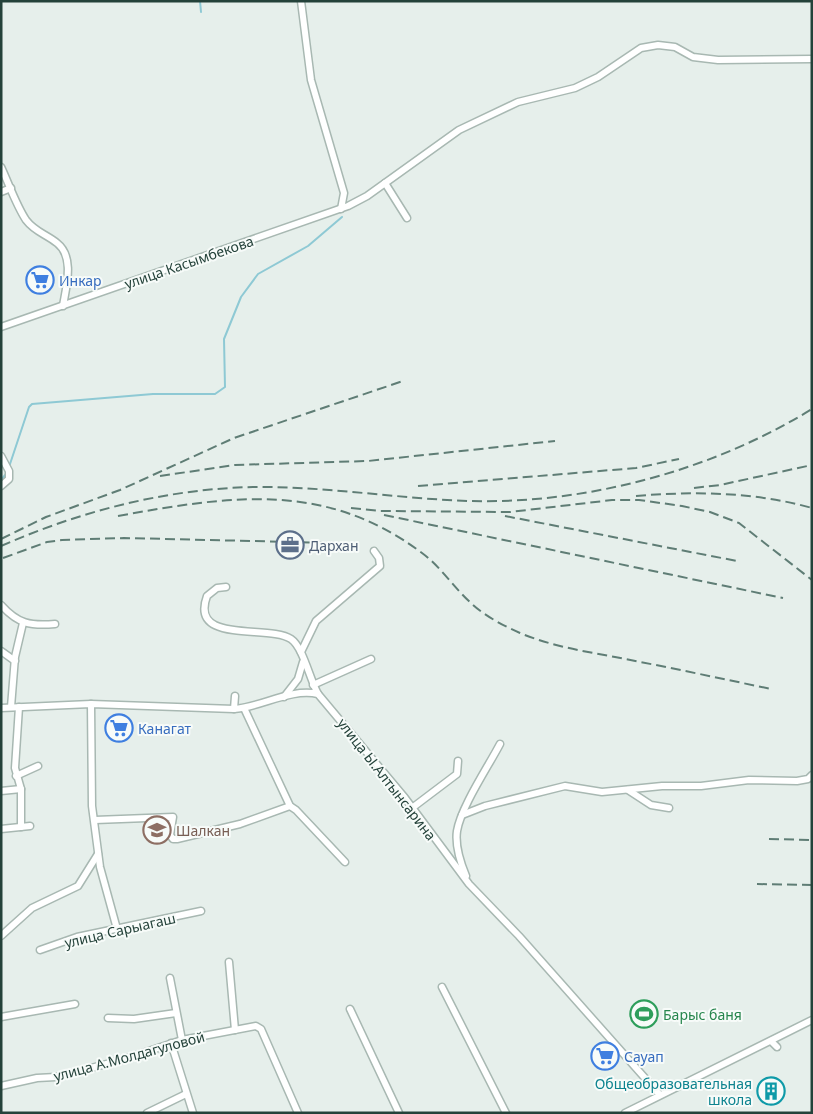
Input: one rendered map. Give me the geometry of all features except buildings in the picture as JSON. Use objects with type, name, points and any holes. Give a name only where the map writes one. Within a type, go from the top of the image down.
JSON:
[{"type":"street","points":[[301,1],[311,80],[344,193],[341,209]]},
{"type":"street","name":"улица Касымбекова","points":[[1,327],[348,206],[385,183],[459,130],[491,113],[518,102],[575,88],[598,77],[641,48],[658,45],[675,47],[693,58],[718,60],[812,59]]},
{"type":"street","points":[[1,167],[26,219],[36,231],[58,244],[65,254],[69,272],[63,306]]},
{"type":"street","points":[[385,183],[407,218]]},
{"type":"street","points":[[1,192],[11,188]]},
{"type":"street","points":[[1,456],[9,471],[9,479],[1,486]]},
{"type":"street","points":[[301,652],[316,621],[380,566],[379,558],[374,551]]},
{"type":"street","points":[[226,588],[217,588],[207,596],[205,612],[210,623],[217,628],[284,635],[295,641],[301,652]]},
{"type":"street","points":[[1,605],[23,623],[55,624]]},
{"type":"street","points":[[11,707],[15,661],[23,623]]},
{"type":"street","points":[[1,651],[15,661]]},
{"type":"street","name":"улица Ы.Алтынсарина","points":[[301,652],[318,694],[412,808],[469,884],[519,936],[660,1095]]},
{"type":"street","points":[[284,697],[301,674],[303,659]]},
{"type":"street","points":[[313,685],[371,659]]},
{"type":"street","points":[[1,708],[91,704],[234,709],[303,693],[318,694]]},
{"type":"street","points":[[234,709],[235,696]]},
{"type":"street","points":[[91,704],[92,806],[98,854],[118,929]]},
{"type":"street","points":[[19,707],[15,768],[21,789],[21,827]]},
{"type":"street","points":[[244,708],[290,806],[345,862]]},
{"type":"street","points":[[469,884],[458,847],[457,832],[462,815],[500,744]]},
{"type":"street","points":[[412,808],[457,774],[458,761]]},
{"type":"street","points":[[16,776],[38,766]]},
{"type":"street","points":[[462,815],[485,806],[558,787],[578,787],[602,792],[662,786],[701,786],[749,780],[797,781],[808,779],[812,775]]},
{"type":"street","points":[[1,791],[21,789]]},
{"type":"street","points":[[628,790],[651,805],[670,808]]},
{"type":"street","points":[[95,820],[172,817],[170,835],[173,839],[177,839],[240,824],[290,806]]},
{"type":"street","points":[[1,829],[30,826]]},
{"type":"street","points":[[1,936],[32,908],[78,886],[98,854]]},
{"type":"street","name":"улица Сарыагаш","points":[[40,950],[77,937],[201,911]]},
{"type":"street","points":[[229,962],[235,1030]]},
{"type":"street","points":[[170,978],[182,1040]]},
{"type":"street","points":[[442,987],[506,1113]]},
{"type":"street","points":[[1,1017],[75,1004]]},
{"type":"street","points":[[350,1010],[399,1113]]},
{"type":"street","points":[[108,1018],[134,1019],[176,1013]]},
{"type":"street","points":[[625,1113],[812,1020]]},
{"type":"street","name":"улица А.Молдагуловой","points":[[1,1086],[37,1078],[56,1077],[122,1060],[171,1042],[256,1026],[261,1029],[298,1113]]},
{"type":"street","points":[[771,1040],[777,1047]]},
{"type":"street","points":[[171,1042],[193,1113]]},
{"type":"street","points":[[146,1113],[186,1094]]},
{"type":"waterway","points":[[200,1],[201,12]]},
{"type":"waterway","points":[[9,467],[29,407],[32,404],[153,394],[215,394],[225,387],[224,339],[241,297],[258,274],[308,246],[342,217]]},
{"type":"waterway","points":[[1,480],[6,474]]},
{"type":"railway","points":[[1,539],[46,517],[120,490],[234,438],[403,381]]},
{"type":"railway","points":[[1,546],[31,533],[93,512],[156,497],[188,492],[280,487],[471,501],[560,496],[604,489],[648,479],[691,466],[733,450],[774,431],[812,409]]},
{"type":"railway","points":[[160,476],[235,465],[368,461],[555,441]]},
{"type":"railway","points":[[418,486],[636,468],[679,459]]},
{"type":"railway","points":[[694,488],[720,485],[812,465]]},
{"type":"railway","points":[[636,496],[725,494],[769,499],[812,508]]},
{"type":"railway","points":[[118,516],[199,503],[237,500],[275,500],[312,504],[349,514],[386,530],[422,553],[477,608],[520,633],[567,648],[771,689]]},
{"type":"railway","points":[[351,508],[380,511],[510,512],[612,500],[639,500],[682,506],[710,512],[739,523],[812,580]]},
{"type":"railway","points":[[384,515],[783,598]]},
{"type":"railway","points":[[505,516],[737,561]]},
{"type":"railway","points":[[3,558],[47,542],[62,540],[124,538],[336,543]]},
{"type":"railway","points":[[769,839],[812,840]]},
{"type":"railway","points":[[757,884],[812,885]]},
{"type":"place","name":"Инкар","points":[[40,280]]},
{"type":"place","name":"Дархан","points":[[290,545]]},
{"type":"place","name":"Канагат","points":[[119,728]]},
{"type":"place","name":"Шалкан","points":[[157,830]]},
{"type":"place","name":"Барыс баня","points":[[644,1014]]},
{"type":"place","name":"Сауап","points":[[605,1056]]},
{"type":"place","name":"Общеобразовательная школа","points":[[771,1091]]}]
